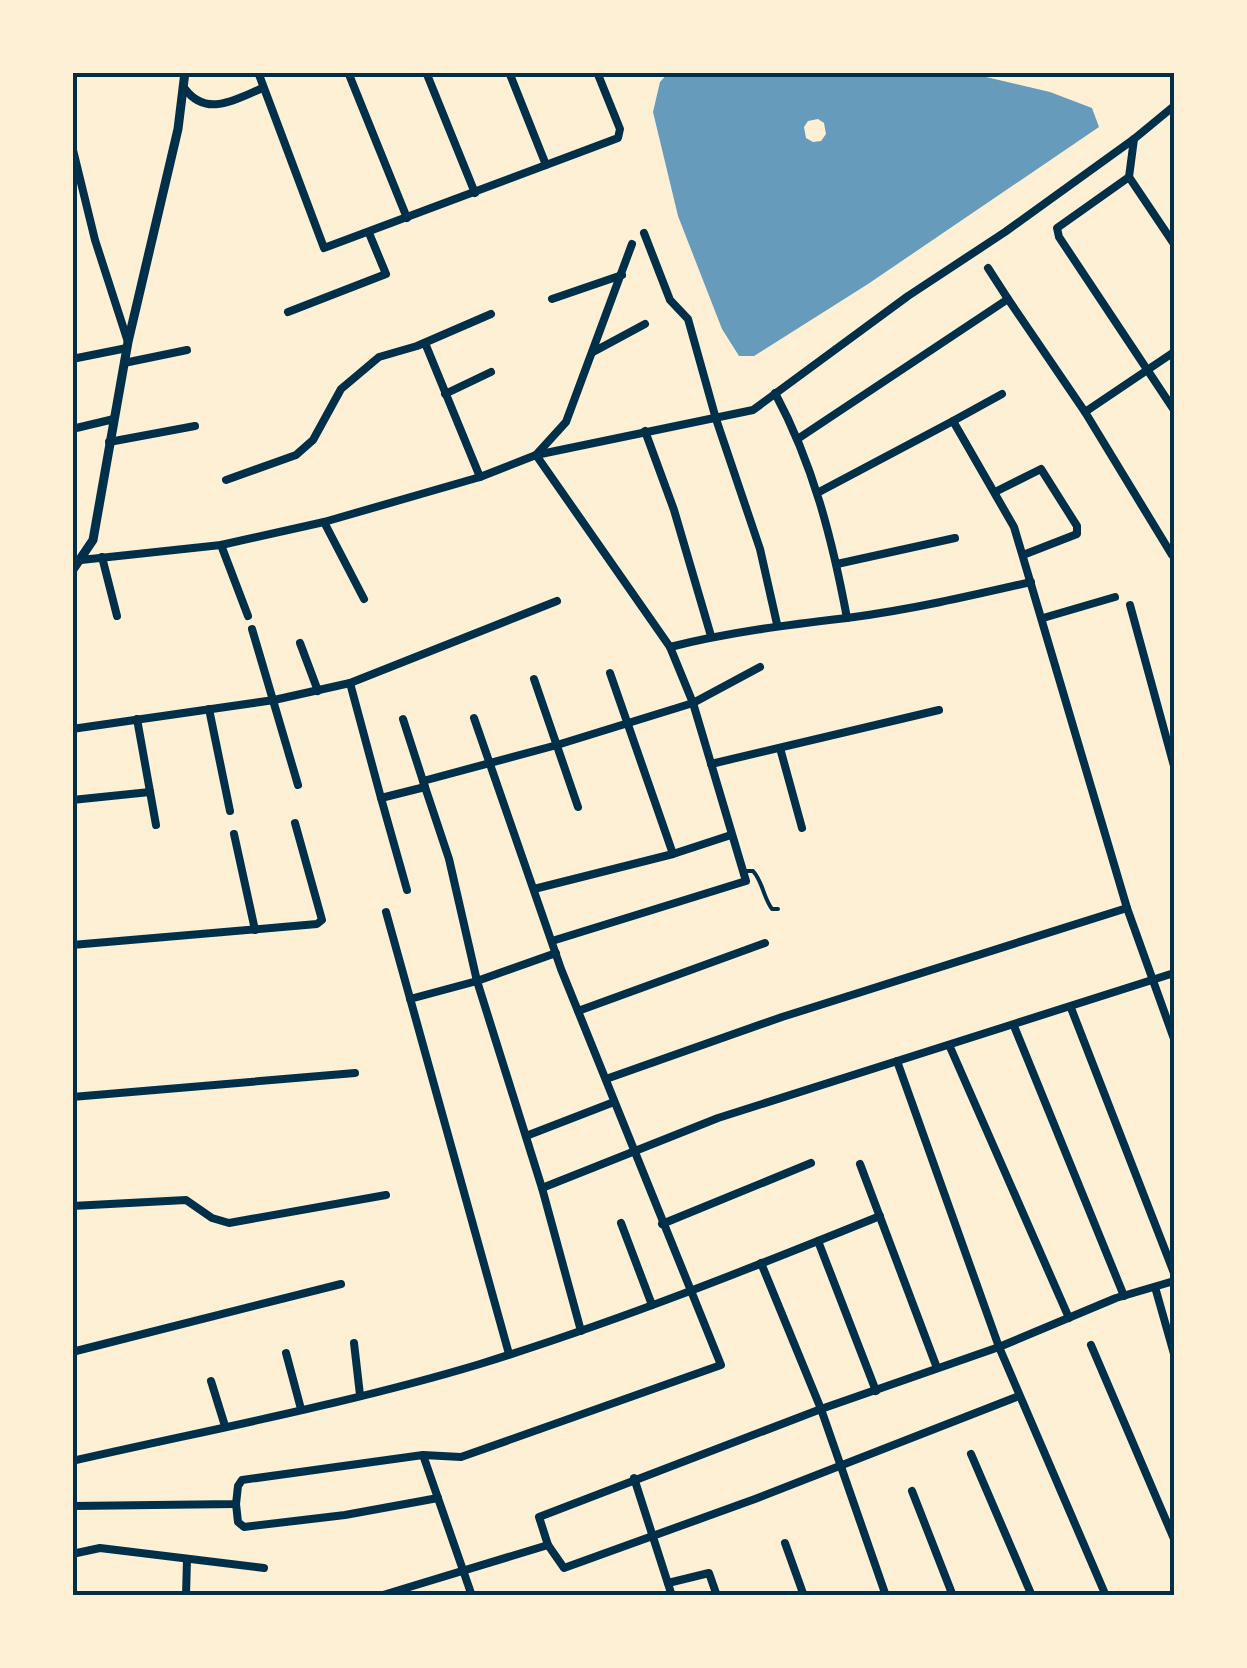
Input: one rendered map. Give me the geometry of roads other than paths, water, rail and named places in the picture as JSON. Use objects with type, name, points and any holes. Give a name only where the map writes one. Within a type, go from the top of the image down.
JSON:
[{"type":"street","points":[[72,571],[92,540],[124,363],[185,89],[185,72]]},
{"type":"street","points":[[258,72],[324,248],[618,138],[620,130],[597,72]]},
{"type":"street","points":[[348,72],[407,218]]},
{"type":"street","points":[[426,72],[475,193]]},
{"type":"street","points":[[509,72],[546,165]]},
{"type":"street","points":[[185,89],[198,103],[208,106],[263,88]]},
{"type":"street","points":[[81,560],[221,545],[324,522],[480,477],[536,455],[754,410],[908,296],[1134,140],[1174,106]]},
{"type":"street","points":[[1134,140],[1130,177],[1174,244]]},
{"type":"street","points":[[72,146],[95,240],[128,345]]},
{"type":"street","points":[[1130,177],[1057,228],[1059,237],[1174,410]]},
{"type":"street","points":[[288,312],[386,274],[369,233]]},
{"type":"street","points":[[644,233],[670,300],[688,319],[716,420],[748,508],[777,624]]},
{"type":"street","points":[[536,455],[566,422],[632,244]]},
{"type":"street","points":[[988,268],[1084,412],[1172,555]]},
{"type":"street","points":[[552,300],[622,275]]},
{"type":"street","points":[[799,438],[1008,299]]},
{"type":"street","points":[[226,480],[296,456],[313,440],[341,389],[379,357],[425,343],[492,314]]},
{"type":"street","points":[[593,352],[645,324]]},
{"type":"street","points":[[425,343],[480,477]]},
{"type":"street","points":[[72,359],[128,345]]},
{"type":"street","points":[[124,363],[187,350]]},
{"type":"street","points":[[1084,412],[1174,352]]},
{"type":"street","points":[[445,394],[491,372]]},
{"type":"street","points":[[775,393],[799,438],[819,492],[848,618]]},
{"type":"street","points":[[819,492],[1002,394]]},
{"type":"street","points":[[72,428],[114,419]]},
{"type":"street","points":[[953,420],[1014,527],[1127,908],[1174,1039]]},
{"type":"street","points":[[109,442],[195,426]]},
{"type":"street","points":[[645,431],[674,510],[711,636]]},
{"type":"street","points":[[536,455],[670,647],[693,703],[746,881],[552,941]]},
{"type":"street","points":[[995,492],[1042,468],[1077,526],[1077,534],[1068,539],[1023,555]]},
{"type":"street","points":[[324,522],[364,599]]},
{"type":"street","points":[[837,564],[954,538]]},
{"type":"street","points":[[221,545],[248,616]]},
{"type":"street","points":[[102,557],[116,616]]},
{"type":"street","points":[[670,647],[777,624],[848,618],[943,602],[1031,582]]},
{"type":"street","points":[[1043,618],[1115,597]]},
{"type":"street","points":[[72,729],[274,700],[350,683],[557,600]]},
{"type":"street","points":[[1130,605],[1174,766]]},
{"type":"street","points":[[252,629],[298,785]]},
{"type":"street","points":[[300,643],[318,691]]},
{"type":"street","points":[[381,798],[488,762],[693,703],[760,667]]},
{"type":"street","points":[[610,674],[673,854]]},
{"type":"street","points":[[534,679],[578,807]]},
{"type":"street","points":[[350,683],[407,890]]},
{"type":"street","points":[[210,708],[230,812]]},
{"type":"street","points":[[711,764],[939,710]]},
{"type":"street","points":[[438,1498],[244,1528],[238,1522],[236,1504],[242,1480],[423,1454],[461,1457],[721,1365],[578,1011],[474,718]]},
{"type":"street","points":[[137,719],[156,825]]},
{"type":"street","points":[[403,719],[450,859],[478,981],[542,1188],[581,1332]]},
{"type":"street","points":[[780,748],[802,828]]},
{"type":"street","points":[[72,800],[150,792]]},
{"type":"street","points":[[72,945],[317,924],[322,920],[294,823]]},
{"type":"street","points":[[234,834],[255,930]]},
{"type":"street","points":[[534,889],[731,835]]},
{"type":"street","points":[[606,1079],[782,1017],[1127,908]]},
{"type":"street","points":[[386,912],[510,1354]]},
{"type":"street","points":[[578,1011],[765,943]]},
{"type":"street","points":[[410,999],[478,981],[556,953]]},
{"type":"street","points":[[542,1188],[718,1118],[1174,974]]},
{"type":"street","points":[[1071,1008],[1174,1273]]},
{"type":"street","points":[[1014,1026],[1124,1296]]},
{"type":"street","points":[[950,1046],[1069,1318]]},
{"type":"street","points":[[897,1061],[999,1347],[1106,1596]]},
{"type":"street","points":[[72,1096],[355,1073]]},
{"type":"street","points":[[526,1136],[614,1102]]},
{"type":"street","points":[[662,1224],[811,1163]]},
{"type":"street","points":[[860,1164],[937,1368]]},
{"type":"street","points":[[72,1206],[186,1200],[219,1222],[235,1222],[386,1195]]},
{"type":"street","points":[[72,1461],[360,1395],[510,1354],[581,1332],[880,1216]]},
{"type":"street","points":[[621,1223],[652,1304]]},
{"type":"street","points":[[818,1241],[876,1391]]},
{"type":"street","points":[[761,1262],[820,1409],[886,1596]]},
{"type":"street","points":[[1019,1396],[838,1464],[755,1500],[564,1568],[548,1545],[539,1516],[820,1409],[999,1347],[1124,1296],[1174,1281]]},
{"type":"street","points":[[72,1352],[340,1284]]},
{"type":"street","points":[[1155,1288],[1174,1354]]},
{"type":"street","points":[[354,1344],[360,1395]]},
{"type":"street","points":[[1091,1346],[1174,1539]]},
{"type":"street","points":[[286,1353],[302,1409]]},
{"type":"street","points":[[211,1380],[225,1426]]},
{"type":"street","points":[[423,1454],[472,1596]]},
{"type":"street","points":[[971,1454],[1032,1596]]},
{"type":"street","points":[[634,1478],[672,1596]]},
{"type":"street","points":[[912,1491],[953,1596]]},
{"type":"street","points":[[72,1506],[236,1504]]},
{"type":"street","points":[[785,1542],[804,1596]]},
{"type":"street","points":[[383,1595],[548,1545]]},
{"type":"street","points":[[72,1554],[100,1548],[264,1568]]},
{"type":"street","points":[[186,1596],[187,1559]]},
{"type":"street","points":[[668,1583],[710,1573],[718,1596]]},
{"type":"lane","points":[[742,871],[753,871],[762,882],[768,905],[772,910],[778,909]]},
{"type":"water","points":[[669,72],[969,73],[1050,92],[1092,108],[1099,127],[868,284],[754,356],[739,356],[722,329],[678,216],[653,112],[660,82]],"holes":[[[818,119],[824,123],[826,134],[821,141],[806,138],[804,127],[808,121]]]}]
